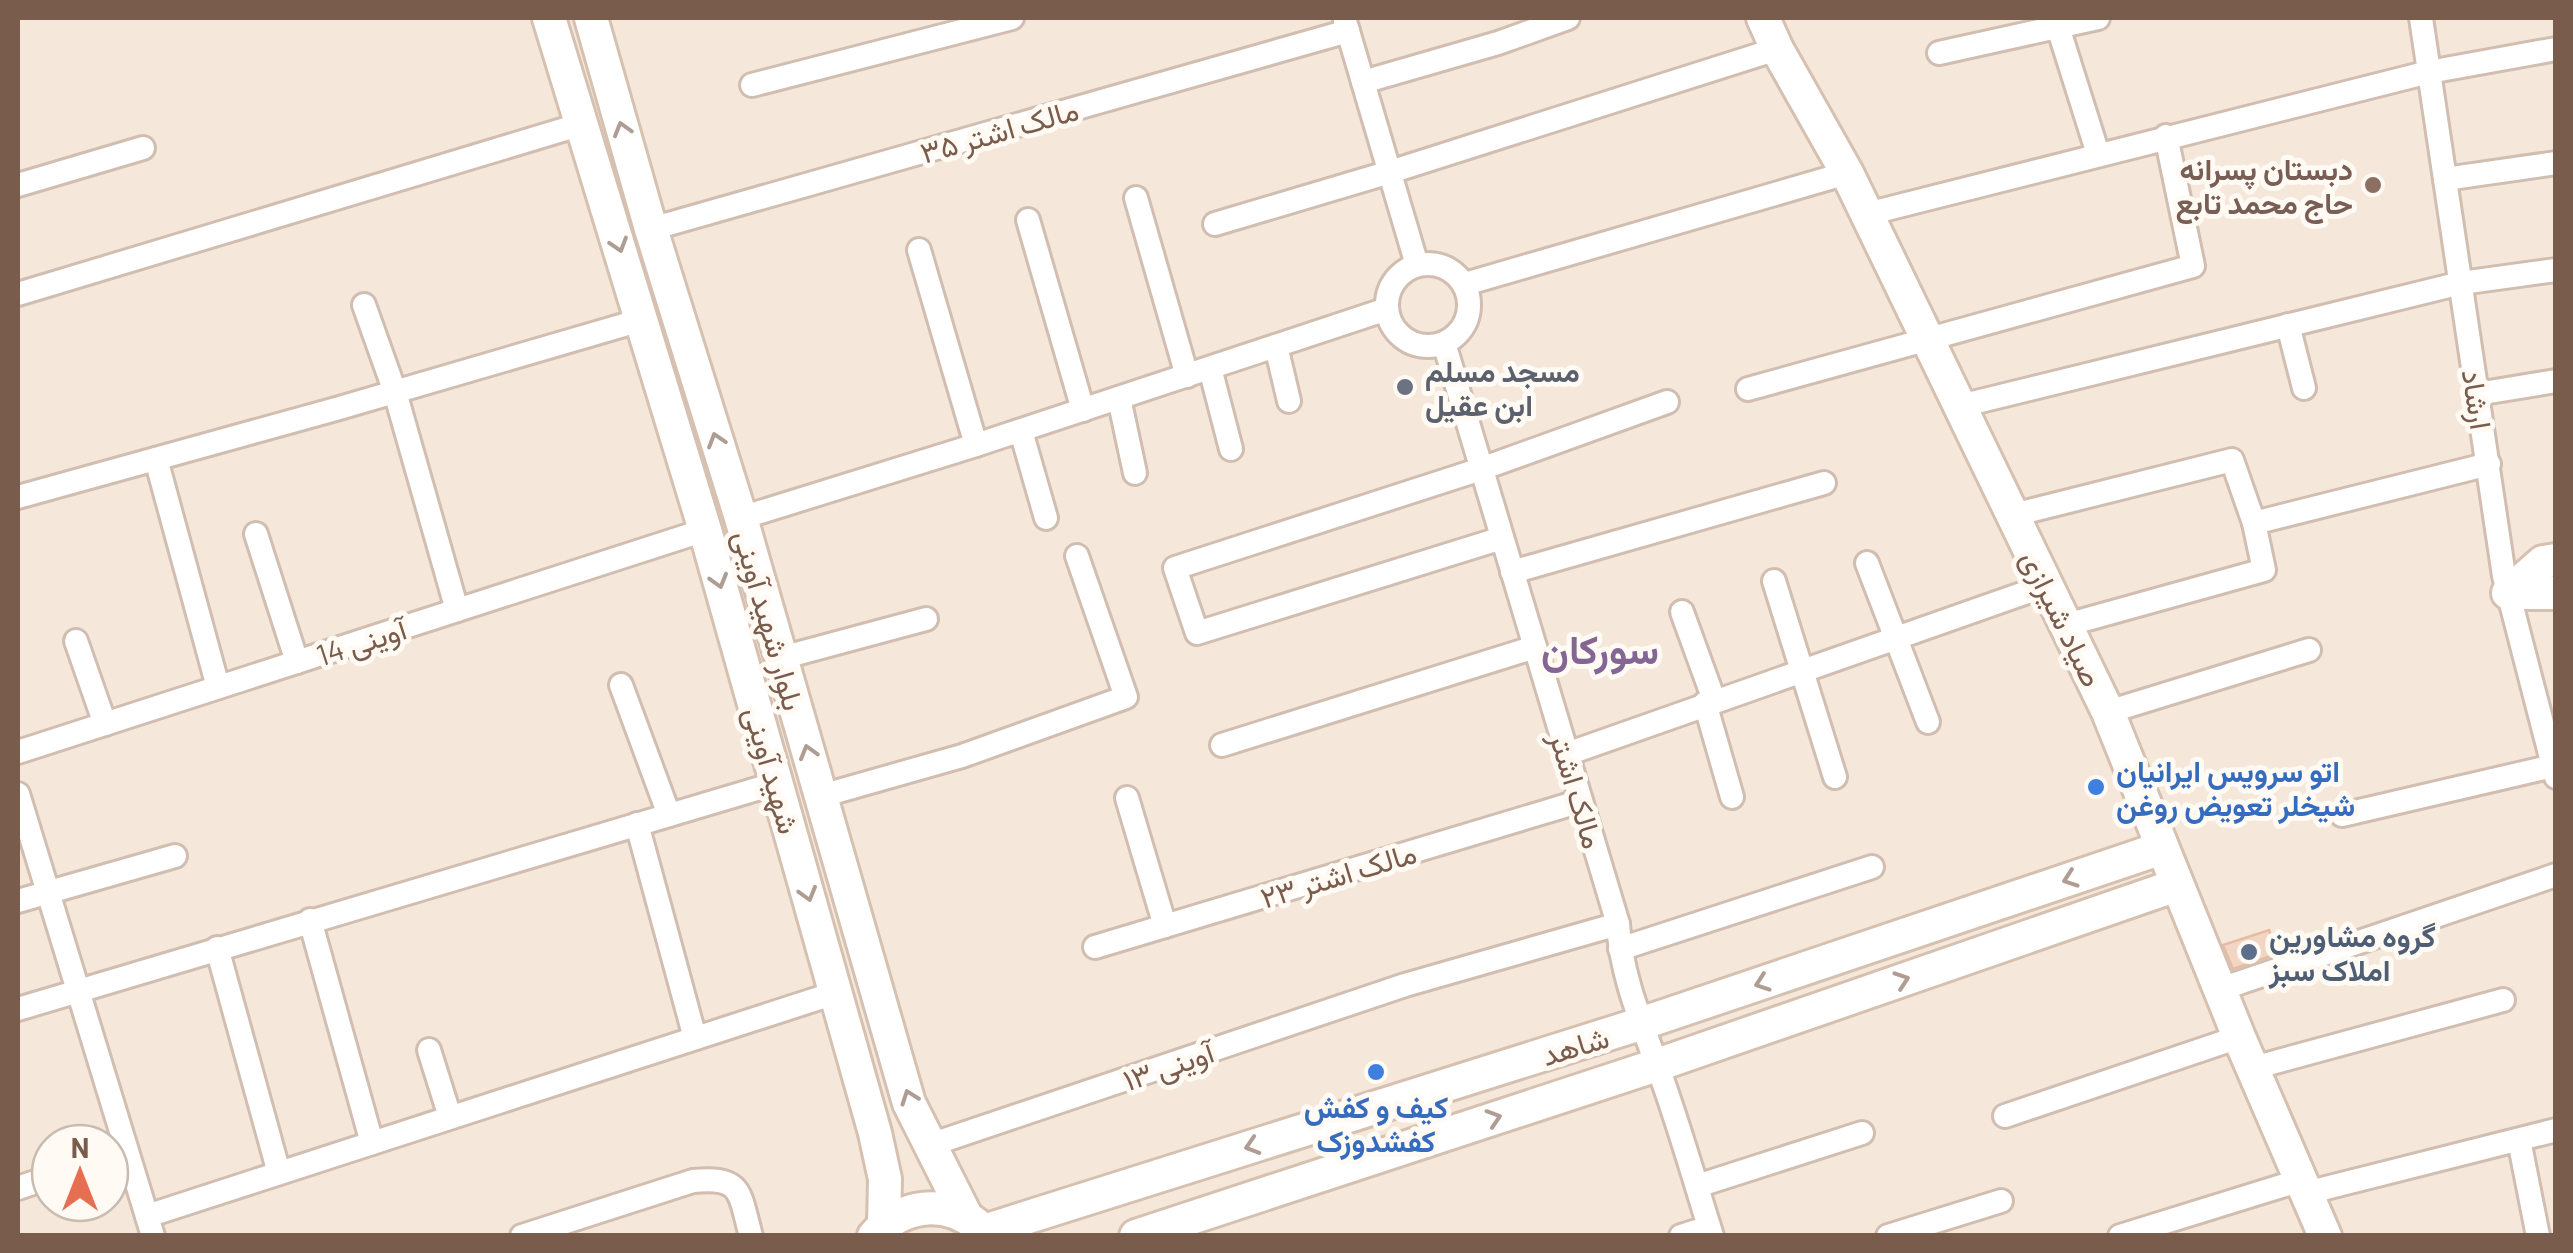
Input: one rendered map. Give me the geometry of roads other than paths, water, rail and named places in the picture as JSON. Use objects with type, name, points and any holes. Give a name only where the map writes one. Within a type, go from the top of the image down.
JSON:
[{"type":"street","points":[[18,497],[642,320],[549,18]]},
{"type":"street","name":"بلوار شهید آوینی","points":[[590,18],[909,1102],[979,1228]]},
{"type":"street","points":[[752,85],[1012,18]]},
{"type":"street","points":[[1363,82],[1568,18]]},
{"type":"street","name":"صیاد شیرازی","points":[[1763,18],[1847,173],[2108,712],[2239,1037],[2325,1236]]},
{"type":"street","points":[[1940,52],[2098,18]]},
{"type":"street","name":"ارشاد","points":[[2421,18],[2508,593],[2553,760]]},
{"type":"street","points":[[1346,24],[1417,265]]},
{"type":"street","name":"مالک اشتر ۳۵","points":[[651,229],[1346,24]]},
{"type":"street","points":[[2058,28],[2098,154]]},
{"type":"street","points":[[1215,224],[1777,49]]},
{"type":"street","points":[[1867,214],[2429,72],[2556,49]]},
{"type":"street","points":[[18,294],[582,124]]},
{"type":"street","points":[[1748,389],[2193,266],[2166,136]]},
{"type":"street","points":[[18,185],[143,148]]},
{"type":"street","points":[[2445,179],[2556,163]]},
{"type":"street","points":[[1465,284],[1847,173]]},
{"type":"street","points":[[1136,198],[1187,376]]},
{"type":"street","points":[[1028,220],[1083,410]]},
{"type":"street","points":[[920,250],[976,446]]},
{"type":"street","points":[[1417,265],[1444,266],[1465,284],[1470,312],[1456,336],[1444,343],[1418,345],[1407,340],[1390,322],[1387,308],[1391,287],[1397,277],[1417,265]]},
{"type":"street","points":[[1960,406],[2460,283],[2556,270]]},
{"type":"street","points":[[364,305],[396,392],[457,610]]},
{"type":"street","points":[[740,518],[976,446],[1387,308]]},
{"type":"street","name":"شهید آوینی","points":[[642,320],[777,783],[885,1179],[879,1230]]},
{"type":"street","points":[[2288,325],[2304,388]]},
{"type":"street","name":"مالک اشتر","points":[[1444,343],[1618,924],[1620,948],[1640,1024],[1710,1231]]},
{"type":"street","points":[[1276,346],[1288,401]]},
{"type":"street","points":[[1210,368],[1231,449]]},
{"type":"street","points":[[2477,394],[2556,381]]},
{"type":"street","points":[[1119,398],[1136,473]]},
{"type":"street","points":[[1502,538],[1197,633],[1176,568],[1481,469],[1667,402]]},
{"type":"street","points":[[1021,431],[1046,518]]},
{"type":"street","points":[[156,459],[218,688]]},
{"type":"street","points":[[2013,514],[2232,460],[2254,524],[2264,570],[2066,626]]},
{"type":"street","points":[[2254,524],[2489,464]]},
{"type":"street","points":[[1512,572],[1824,482]]},
{"type":"street","name":"آوینی 14","points":[[18,752],[704,530]]},
{"type":"street","points":[[256,534],[297,662]]},
{"type":"street","points":[[820,796],[962,756],[1126,697],[1077,556]]},
{"type":"street","points":[[2508,593],[2549,561]]},
{"type":"street","points":[[1868,563],[1928,722]]},
{"type":"street","points":[[1774,580],[1835,777]]},
{"type":"street","points":[[1567,754],[2046,584]]},
{"type":"street","points":[[2508,593],[2555,593]]},
{"type":"street","points":[[1682,612],[1710,701],[1732,797]]},
{"type":"street","points":[[780,658],[926,619]]},
{"type":"street","points":[[76,641],[105,724]]},
{"type":"street","points":[[1222,745],[1535,647]]},
{"type":"street","points":[[2108,712],[2309,650]]},
{"type":"street","points":[[621,685],[669,815]]},
{"type":"street","points":[[2342,816],[2553,760]]},
{"type":"street","points":[[18,1009],[78,988],[777,783]]},
{"type":"street","points":[[18,794],[78,988],[111,1123]]},
{"type":"street","points":[[1127,798],[1165,926]]},
{"type":"street","name":"مالک اشتر ۲۳","points":[[1095,947],[1581,800]]},
{"type":"street","points":[[638,824],[695,1038]]},
{"type":"street","name":"شاهد","points":[[979,1228],[1640,1024],[2162,848]]},
{"type":"street","points":[[18,901],[175,856]]},
{"type":"street","points":[[1620,948],[1872,867]]},
{"type":"street","points":[[2221,989],[2556,875]]},
{"type":"street","name":"شاهد","points":[[1136,1236],[1657,1065],[2178,886]]},
{"type":"street","points":[[310,920],[372,1142]]},
{"type":"street","name":"آوینی ۱۳","points":[[930,1145],[1405,985],[1618,924]]},
{"type":"street","points":[[217,948],[279,1173]]},
{"type":"street","points":[[130,1180],[150,1226],[279,1173],[836,993]]},
{"type":"street","points":[[2253,1068],[2503,1000]]},
{"type":"street","points":[[2005,1116],[2239,1037]]},
{"type":"street","points":[[429,1050],[450,1116]]},
{"type":"street","points":[[2120,1236],[2304,1186],[2556,1130]]},
{"type":"street","points":[[1697,1186],[1862,1133]]},
{"type":"street","points":[[2518,1140],[2538,1236]]},
{"type":"street","points":[[522,1236],[693,1181],[717,1178],[729,1182],[739,1194],[751,1236]]},
{"type":"street","points":[[1888,1236],[2001,1201]]},
{"type":"street","points":[[879,1230],[902,1214],[923,1208],[945,1209],[979,1228]]},
{"type":"street","points":[[1681,1236],[1710,1231]]},
{"type":"place","name":"دبستان پسرانه حاج محمد تابع","points":[[2373,185]]},
{"type":"place","name":"مسجد مسلم ابن عقیل","points":[[1405,387]]},
{"type":"place","name":"اتو سرویس ایرانیان شیخلر تعویض روغن","points":[[2096,787]]},
{"type":"place","name":"گروه مشاورین املاک سبز","points":[[2249,952]]},
{"type":"place","name":"کیف و کفش کفشدوزک","points":[[1376,1072]]},
{"type":"district","name":"سورکان","points":[[1600,648]]}]
